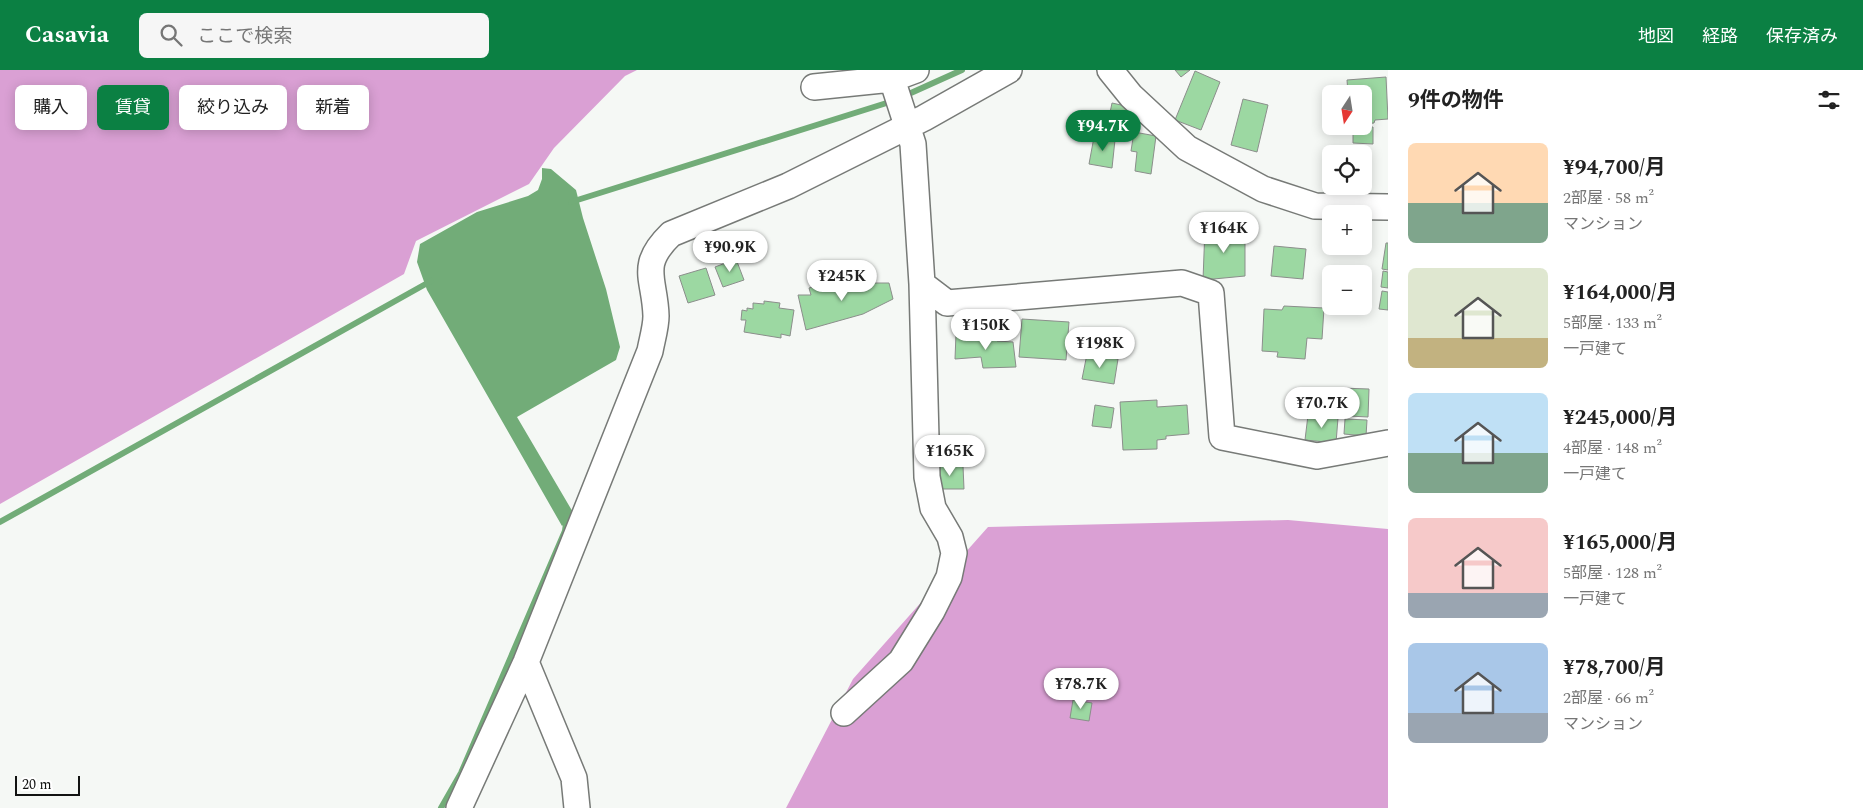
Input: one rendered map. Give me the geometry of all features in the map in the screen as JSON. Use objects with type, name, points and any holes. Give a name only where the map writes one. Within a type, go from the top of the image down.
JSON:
[{"type":"street","points":[[844,713],[901,661],[936,603],[949,577],[954,553],[950,537],[933,508],[927,477],[922,284],[913,144],[899,100],[916,70]]},
{"type":"street","points":[[459,808],[526,662],[650,350],[656,317],[650,267],[658,247],[671,234],[788,186],[899,100],[1009,70]]},
{"type":"street","points":[[1110,70],[1131,96],[1187,148],[1263,189],[1315,206],[1388,207]]},
{"type":"street","points":[[814,87],[899,100]]},
{"type":"street","points":[[922,284],[947,303],[1182,283],[1211,293],[1222,437],[1317,456],[1388,443]]},
{"type":"street","points":[[526,662],[574,778],[577,808]]},
{"type":"shaded area","points":[[0,70],[637,70],[625,76],[554,148],[529,184],[416,241],[404,274],[0,504]]},
{"type":"shaded area","points":[[542,168],[551,169],[576,190],[606,289],[620,347],[616,360],[517,417],[574,514],[562,526],[427,290],[417,262],[420,244],[477,212],[528,196],[538,190],[542,179]]},
{"type":"shaded area","points":[[1288,520],[1388,529],[1388,808],[786,808],[853,679],[988,527]]},
{"type":"building","points":[[1175,70],[1190,70],[1181,77]]},
{"type":"building","points":[[1195,71],[1220,82],[1201,130],[1175,120]]},
{"type":"building","points":[[1386,77],[1388,119],[1375,120],[1372,123],[1372,85],[1347,85],[1347,80]]},
{"type":"building","points":[[1243,99],[1268,105],[1257,152],[1231,145]]},
{"type":"building","points":[[1112,103],[1130,107],[1126,129],[1107,127]]},
{"type":"building","points":[[1373,127],[1373,144],[1353,143],[1353,135],[1372,135]]},
{"type":"building","points":[[1134,132],[1156,136],[1151,174],[1135,171],[1137,152],[1131,151]]},
{"type":"building","points":[[1094,137],[1115,140],[1112,168],[1089,164]]},
{"type":"building","points":[[1205,228],[1245,232],[1245,276],[1203,280]]},
{"type":"building","points":[[1386,243],[1388,243],[1388,270],[1382,269]]},
{"type":"building","points":[[1274,246],[1306,249],[1303,279],[1271,276]]},
{"type":"building","points":[[736,259],[744,280],[723,287],[715,267]]},
{"type":"building","points":[[706,268],[715,295],[688,303],[679,276]]},
{"type":"building","points":[[1383,271],[1388,272],[1388,288],[1381,287]]},
{"type":"building","points":[[855,283],[889,283],[893,299],[863,314],[806,330],[798,295],[811,295],[809,288],[824,284],[826,290]]},
{"type":"building","points":[[1382,291],[1388,292],[1388,310],[1379,309]]},
{"type":"building","points":[[764,301],[780,303],[779,308],[794,310],[790,336],[781,334],[781,338],[744,332],[746,320],[741,320],[742,310],[747,311],[747,308],[753,309],[753,303],[764,304]]},
{"type":"building","points":[[1284,306],[1322,308],[1322,315],[1324,315],[1322,339],[1307,338],[1305,359],[1277,357],[1278,352],[1262,351],[1264,309],[1282,310]]},
{"type":"building","points":[[1022,319],[1069,322],[1066,360],[1019,357]]},
{"type":"building","points":[[956,334],[996,337],[997,341],[1013,342],[1016,367],[983,368],[981,357],[955,359]]},
{"type":"building","points":[[1087,354],[1118,359],[1114,384],[1082,379]]},
{"type":"building","points":[[1340,388],[1369,389],[1368,417],[1330,415],[1331,392],[1340,392]]},
{"type":"building","points":[[1157,400],[1157,407],[1187,405],[1189,434],[1166,436],[1166,439],[1157,440],[1157,449],[1123,450],[1120,402]]},
{"type":"building","points":[[1095,405],[1114,408],[1111,428],[1092,426]]},
{"type":"building","points":[[1308,415],[1338,418],[1336,443],[1305,440]]},
{"type":"building","points":[[1345,419],[1367,420],[1366,436],[1344,434]]},
{"type":"building","points":[[936,464],[963,466],[964,489],[938,489]]},
{"type":"building","points":[[1073,700],[1092,703],[1089,721],[1070,718]]},
{"type":"waterway","points":[[902,97],[962,70]]},
{"type":"waterway","points":[[571,202],[893,101]]},
{"type":"waterway","points":[[0,522],[431,281]]},
{"type":"waterway","points":[[441,808],[461,773],[565,531],[567,516]]}]
